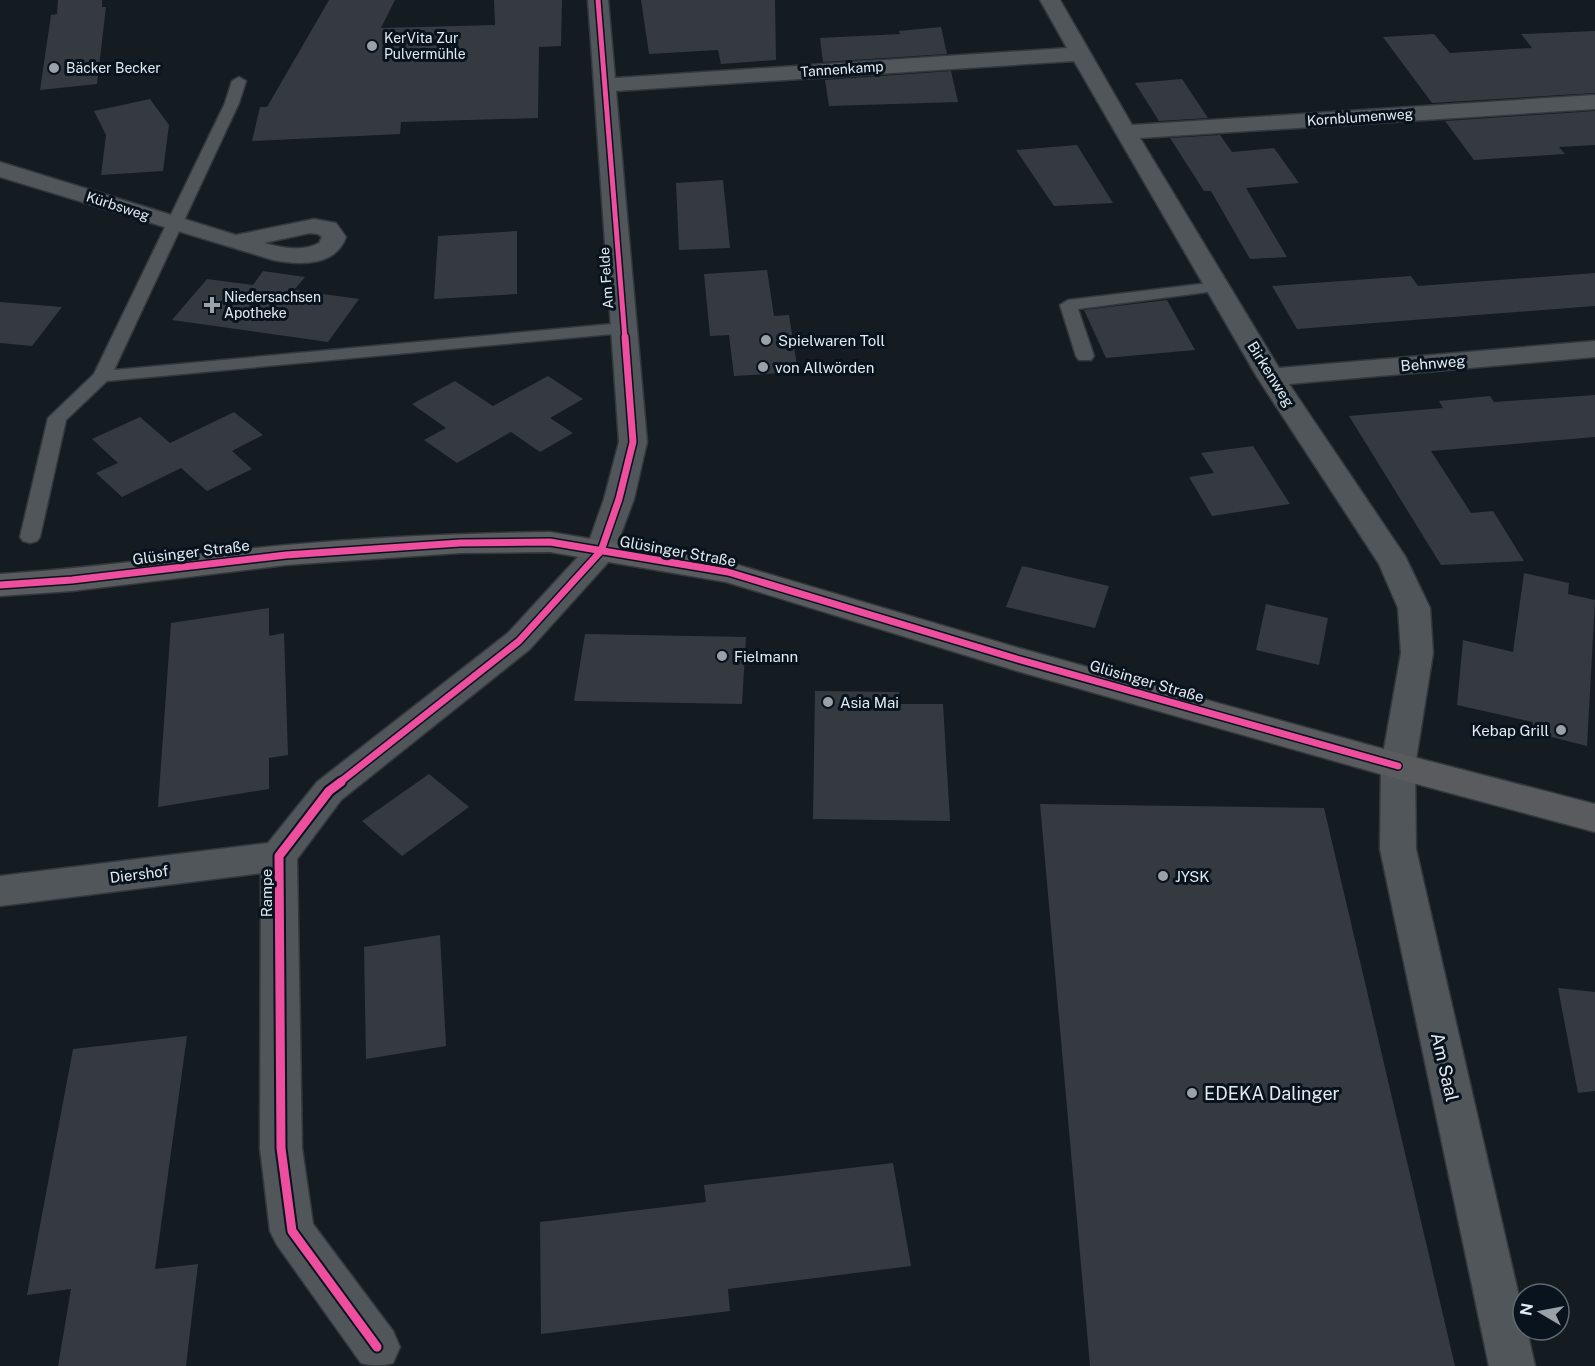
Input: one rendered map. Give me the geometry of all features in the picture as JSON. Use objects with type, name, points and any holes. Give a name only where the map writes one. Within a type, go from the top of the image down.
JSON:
[{"type":"main road","name":"Glüsinger Straße","points":[[0,585],[72,580],[286,555],[460,543],[550,542],[728,572],[1017,659],[1398,766],[1595,818]]},
{"type":"street","name":"Am Felde","points":[[598,0],[633,442],[601,551]]},
{"type":"street","name":"Birkenweg","points":[[1050,0],[1125,132],[1271,377],[1394,562],[1414,608],[1417,653],[1398,766]]},
{"type":"street","name":"Tannenkamp","points":[[605,85],[1080,54]]},
{"type":"street","name":"Kornblumenweg","points":[[1125,132],[1595,102]]},
{"type":"street","name":"Kürbsweg","points":[[0,169],[236,242]]},
{"type":"street","name":"Behnweg","points":[[1271,377],[1595,349]]},
{"type":"street","name":"Rampe","points":[[377,1347],[292,1231],[281,1148],[279,856],[329,791],[519,641],[601,551]]},
{"type":"street","name":"Am Saal","points":[[1398,766],[1398,849],[1512,1366]]},
{"type":"street","name":"Diershof","points":[[0,891],[279,856]]},
{"type":"lane","points":[[30,537],[57,418],[102,376],[176,225],[232,103],[239,81]]},
{"type":"lane","points":[[1085,356],[1068,304],[1217,287]]},
{"type":"lane","points":[[102,376],[623,328]]},
{"type":"building","points":[[58,0],[102,0],[102,7],[106,7],[97,84],[40,90],[51,15],[57,14]]},
{"type":"building","points":[[329,0],[395,0],[381,28],[495,25],[494,0],[562,0],[561,46],[539,47],[538,118],[401,122],[400,134],[252,141],[260,107],[267,107]]},
{"type":"building","points":[[641,0],[775,0],[776,60],[721,64],[718,50],[649,54]]},
{"type":"building","points":[[941,27],[947,54],[823,62],[820,38],[900,34],[899,31]]},
{"type":"building","points":[[1595,31],[1595,93],[1432,103],[1383,37],[1434,34],[1450,53],[1532,48],[1521,34]]},
{"type":"building","points":[[951,71],[958,102],[829,106],[825,80]]},
{"type":"building","points":[[1182,79],[1208,118],[1159,121],[1135,83]]},
{"type":"building","points":[[150,99],[169,125],[163,171],[101,175],[106,135],[94,111]]},
{"type":"building","points":[[1595,111],[1595,145],[1559,147],[1565,154],[1474,160],[1445,121]]},
{"type":"building","points":[[1220,135],[1232,152],[1274,148],[1299,183],[1246,188],[1287,257],[1250,259],[1211,191],[1204,191],[1170,138]]},
{"type":"building","points":[[1077,145],[1113,203],[1054,206],[1016,150]]},
{"type":"building","points":[[723,180],[730,248],[679,250],[676,183]]},
{"type":"building","points":[[517,231],[517,294],[434,299],[438,236]]},
{"type":"building","points":[[767,270],[774,316],[789,315],[798,372],[734,376],[729,335],[710,336],[704,274]]},
{"type":"building","points":[[263,271],[305,277],[294,290],[359,299],[328,342],[172,320],[207,279],[253,285]]},
{"type":"building","points":[[1595,273],[1595,306],[1297,329],[1272,286],[1411,276],[1418,286]]},
{"type":"building","points":[[1167,300],[1195,350],[1106,358],[1084,310]]},
{"type":"building","points":[[0,302],[62,307],[32,346],[0,343]]},
{"type":"building","points":[[548,376],[583,399],[550,418],[573,433],[540,452],[511,432],[457,463],[424,440],[446,428],[412,404],[455,381],[493,406]]},
{"type":"building","points":[[1595,395],[1595,437],[1431,451],[1471,513],[1493,511],[1524,561],[1441,565],[1349,416],[1443,408],[1439,401],[1490,396],[1494,402]]},
{"type":"building","points":[[234,412],[263,435],[232,451],[252,469],[207,491],[181,468],[122,497],[96,473],[118,463],[92,439],[140,417],[170,443]]},
{"type":"building","points":[[1253,446],[1290,504],[1212,516],[1189,477],[1214,473],[1201,453]]},
{"type":"building","points":[[1022,566],[1109,586],[1095,628],[1006,607]]},
{"type":"building","points":[[1524,573],[1569,583],[1568,594],[1595,600],[1587,746],[1532,732],[1533,722],[1457,705],[1463,640],[1513,652]]},
{"type":"building","points":[[1266,604],[1328,618],[1319,665],[1256,650]]},
{"type":"building","points":[[269,608],[269,636],[284,633],[288,755],[269,758],[269,789],[158,807],[171,623]]},
{"type":"building","points":[[585,634],[746,637],[742,704],[574,701]]},
{"type":"building","points":[[815,691],[899,692],[899,704],[943,704],[950,821],[813,819]]},
{"type":"building","points":[[429,774],[469,807],[402,856],[362,821]]},
{"type":"building","points":[[1040,804],[1324,808],[1455,1366],[1090,1366]]},
{"type":"building","points":[[440,935],[446,1046],[366,1059],[364,947]]},
{"type":"building","points":[[1558,988],[1595,992],[1595,1091],[1578,1093]]},
{"type":"building","points":[[187,1036],[155,1269],[198,1264],[186,1366],[58,1366],[71,1289],[27,1295],[73,1049]]},
{"type":"building","points":[[893,1163],[911,1266],[728,1289],[730,1311],[541,1334],[540,1222],[706,1202],[704,1185]]},
{"type":"cycle path","points":[[377,1347],[292,1231],[281,1148],[279,856],[329,791],[519,641],[601,551],[619,499],[633,442],[598,0]]},
{"type":"cycle path","points":[[0,585],[72,580],[286,555],[460,543],[550,542],[728,572],[1017,659],[1398,766]]},
{"type":"place","name":"KerVita Zur Pulvermühle","points":[[372,46]]},
{"type":"place","name":"Bäcker Becker","points":[[54,68]]},
{"type":"place","name":"Niedersachsen Apotheke","points":[[212,305]]},
{"type":"place","name":"Spielwaren Toll","points":[[766,340]]},
{"type":"place","name":"von Allwörden","points":[[763,367]]},
{"type":"place","name":"Fielmann","points":[[722,656]]},
{"type":"place","name":"Asia Mai","points":[[828,702]]},
{"type":"place","name":"Kebap Grill","points":[[1561,730]]},
{"type":"place","name":"JYSK","points":[[1163,876]]},
{"type":"place","name":"EDEKA Dalinger","points":[[1192,1093]]}]
